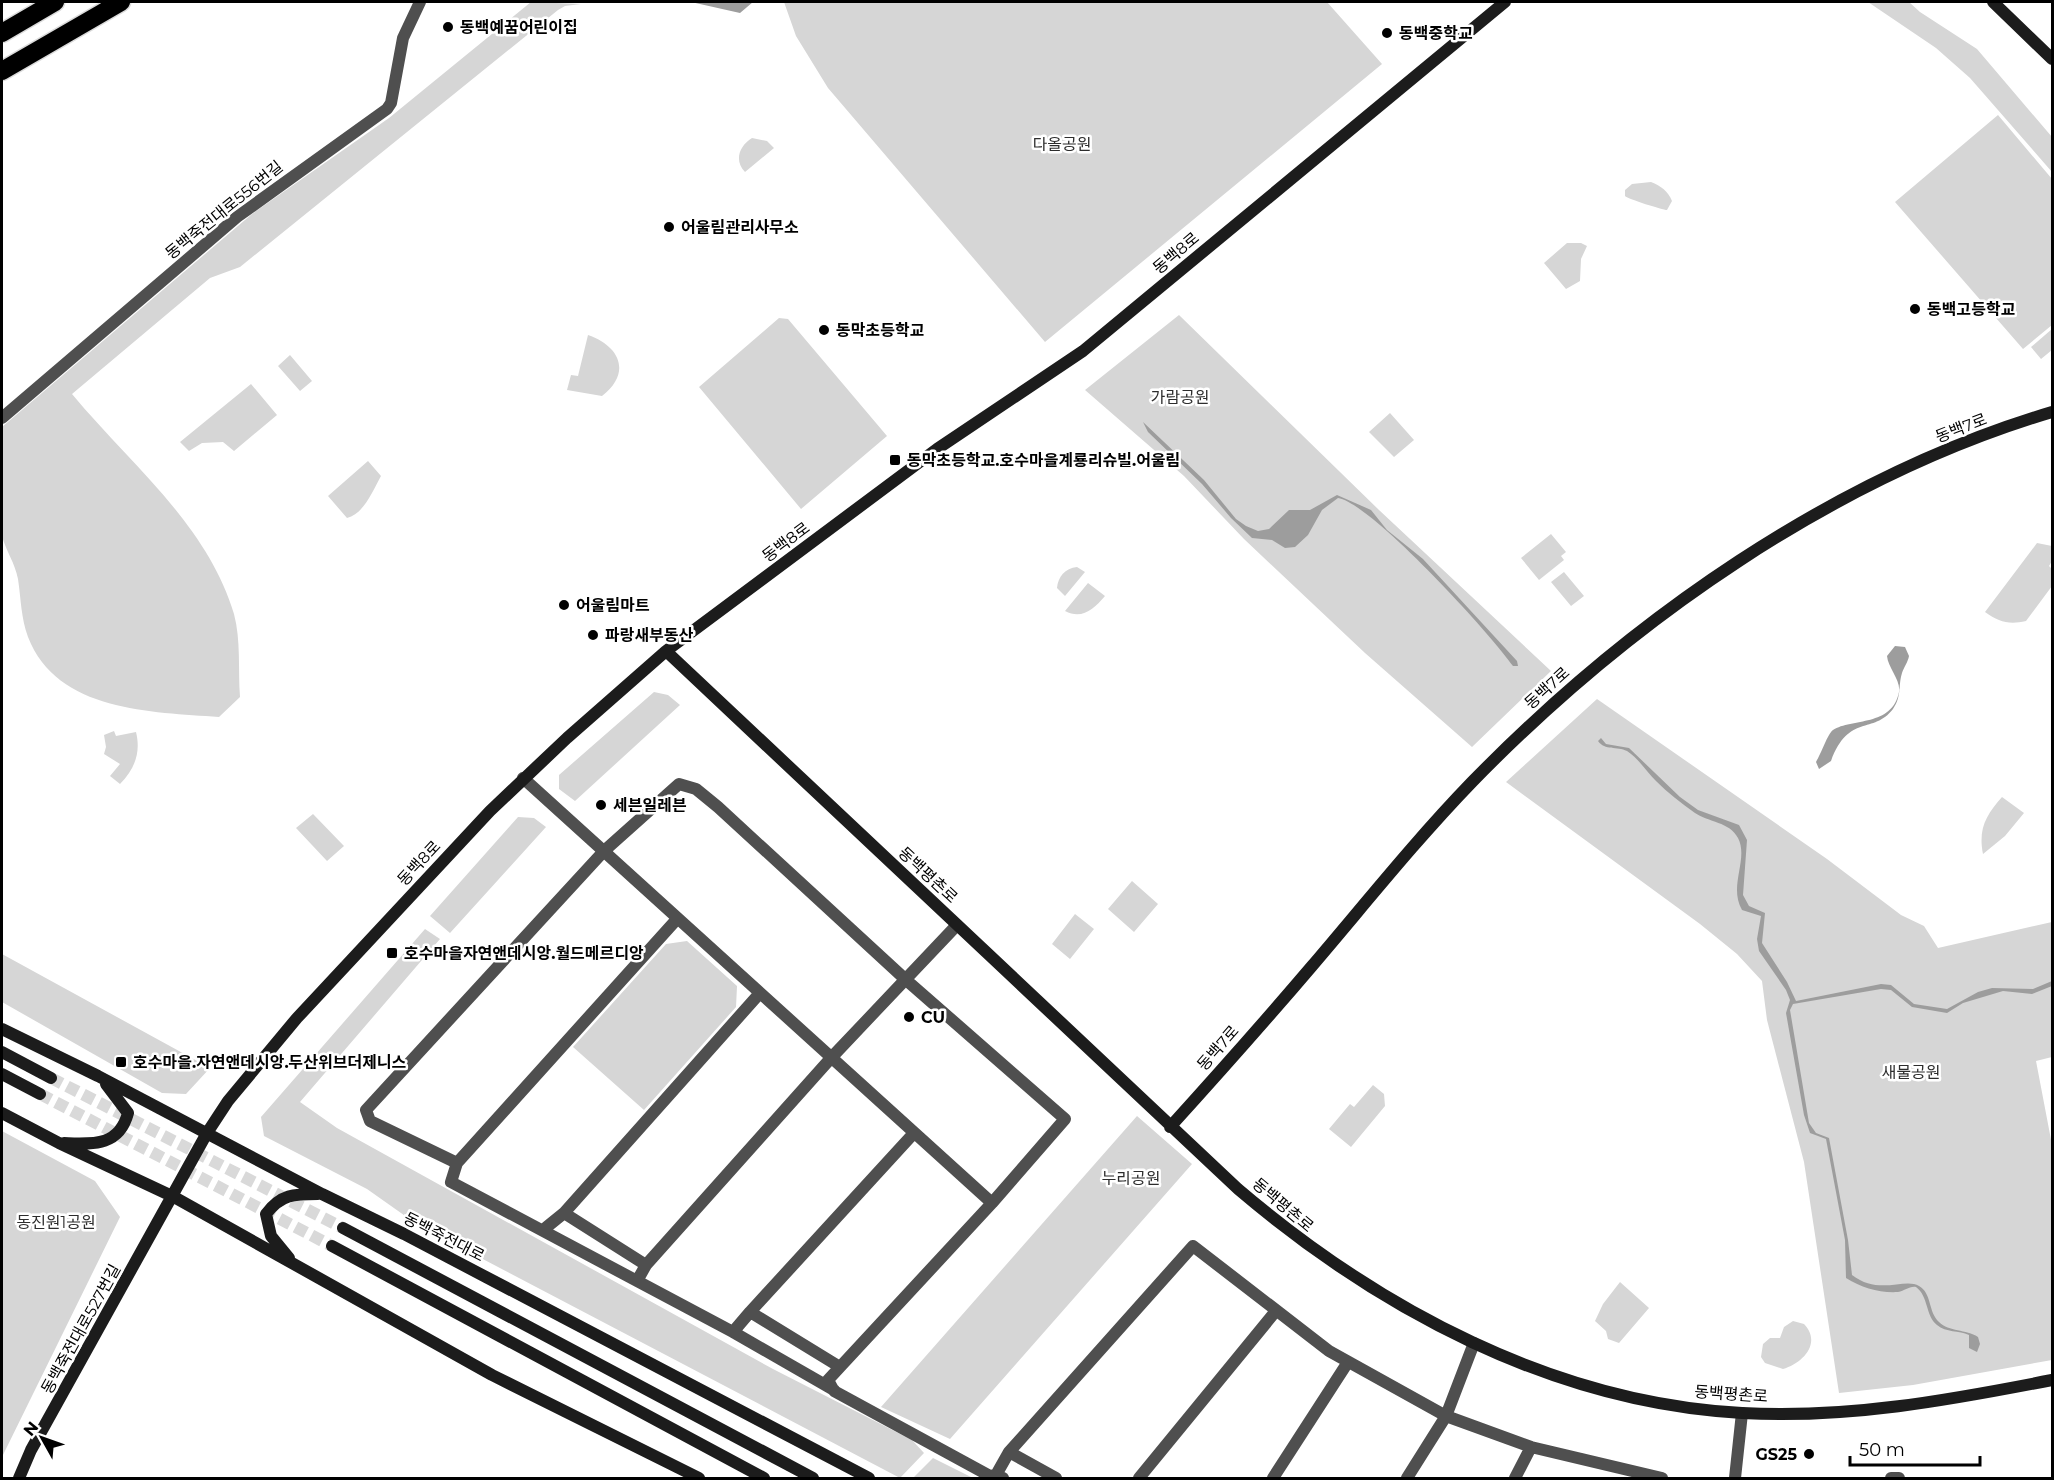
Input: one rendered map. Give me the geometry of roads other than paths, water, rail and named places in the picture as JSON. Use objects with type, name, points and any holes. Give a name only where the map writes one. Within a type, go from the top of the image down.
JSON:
[{"type":"highway","points":[[2,33],[55,2]]},
{"type":"highway","points":[[2,71],[122,2]]},
{"type":"street","name":"동백죽전대로556번길","points":[[2,418],[237,217],[387,109],[391,103],[403,38],[420,2]]},
{"type":"street","name":"동백8로","points":[[174,1197],[207,1133],[228,1101],[297,1017],[523,778],[666,651],[938,449],[1083,351],[1505,2]]},
{"type":"street","points":[[1993,2],[2052,58]]},
{"type":"street","name":"동백7로","points":[[1170,1127],[1306,973],[1409,849],[1501,753],[1608,656],[1728,568],[1818,515],[1918,463],[2052,412]]},
{"type":"street","name":"동백평촌로","points":[[666,651],[1238,1189],[1306,1245],[1377,1292],[1474,1343],[1543,1371],[1597,1389],[1655,1402],[1742,1413],[1814,1413],[1893,1408],[2052,1380]]},
{"type":"street","points":[[523,778],[992,1203]]},
{"type":"street","points":[[457,1163],[370,1121],[366,1110],[604,851],[679,784],[696,789],[905,979],[1065,1119],[992,1203],[828,1380],[834,1390]]},
{"type":"street","points":[[677,919],[457,1163],[451,1182],[733,1332],[990,1476],[1000,1477],[1010,1452],[1193,1246],[1275,1312],[1348,1362],[1446,1416],[1532,1447],[1626,1474],[1662,1479]]},
{"type":"street","points":[[637,1281],[646,1265],[831,1058],[957,925]]},
{"type":"street","points":[[543,1230],[564,1213],[760,993]]},
{"type":"street","name":"동백죽전대로","points":[[2,1029],[404,1234],[868,1479]]},
{"type":"street","points":[[2,1052],[51,1078]]},
{"type":"street","points":[[2,1074],[40,1094]]},
{"type":"street","points":[[59,1143],[102,1144],[117,1136],[126,1122],[128,1113],[117,1096],[98,1076]]},
{"type":"street","points":[[2,1113],[59,1143],[174,1197],[492,1375],[699,1479]]},
{"type":"street","points":[[733,1332],[914,1133]]},
{"type":"street","points":[[294,1264],[272,1236],[267,1225],[266,1214],[276,1200],[284,1196],[322,1194]]},
{"type":"street","name":"동백죽전대로527번길","points":[[19,1479],[31,1450],[174,1197]]},
{"type":"street","points":[[564,1213],[646,1265]]},
{"type":"street","points":[[343,1228],[813,1479]]},
{"type":"street","points":[[332,1246],[764,1479]]},
{"type":"street","points":[[750,1312],[840,1367]]},
{"type":"street","points":[[1139,1479],[1275,1312]]},
{"type":"street","points":[[1407,1479],[1446,1416],[1474,1343]]},
{"type":"street","points":[[1273,1479],[1348,1362]]},
{"type":"street","points":[[1735,1479],[1742,1413]]},
{"type":"street","points":[[1515,1479],[1532,1447]]},
{"type":"street","points":[[1010,1452],[1056,1479]]},
{"type":"street","points":[[1891,1479],[1899,1479]]},
{"type":"tunnel","points":[[51,1078],[343,1228]]},
{"type":"tunnel","points":[[40,1094],[332,1246]]},
{"type":"place","name":"동백예꿈어린이집","points":[[448,27]]},
{"type":"place","name":"동백중학교","points":[[1387,33]]},
{"type":"place","name":"어울림관리사무소","points":[[669,227]]},
{"type":"place","name":"동백고등학교","points":[[1915,309]]},
{"type":"place","name":"동막초등학교","points":[[824,330]]},
{"type":"place","name":"동막초등학교.호수마을계룡리슈빌.어울림","points":[[895,460]]},
{"type":"place","name":"어울림마트","points":[[564,605]]},
{"type":"place","name":"파랑새부동산","points":[[593,635]]},
{"type":"place","name":"세븐일레븐","points":[[601,805]]},
{"type":"place","name":"호수마을자연앤데시앙.월드메르디앙","points":[[392,953]]},
{"type":"place","name":"CU","points":[[909,1017]]},
{"type":"place","name":"호수마을.자연앤데시앙.두산위브더제니스","points":[[121,1062]]},
{"type":"place","name":"GS25","points":[[1809,1454]]},
{"type":"park label","name":"다올공원","points":[[1062,144]]},
{"type":"park label","name":"가람공원","points":[[1180,397]]},
{"type":"park label","name":"새물공원","points":[[1911,1072]]},
{"type":"park label","name":"누리공원","points":[[1131,1178]]},
{"type":"park label","name":"동진원1공원","points":[[56,1222]]}]
